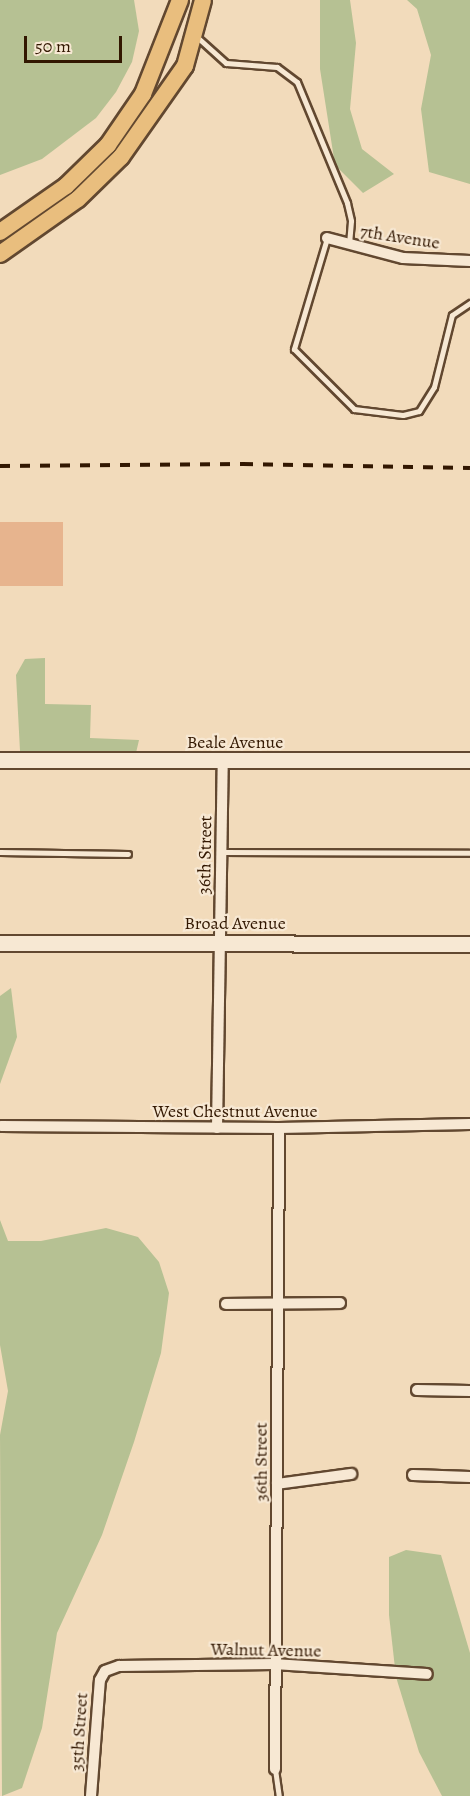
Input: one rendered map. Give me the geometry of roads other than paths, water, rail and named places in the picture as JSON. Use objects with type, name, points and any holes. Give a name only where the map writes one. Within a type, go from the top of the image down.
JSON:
[{"type":"main road","points":[[0,232],[66,186],[108,145],[143,94],[180,0]]},
{"type":"main road","points":[[0,254],[78,200],[121,157],[185,66],[196,35],[203,0]]},
{"type":"main road","name":"Beale Avenue","points":[[0,760],[223,762],[470,760]]},
{"type":"main road","name":"Broad Avenue","points":[[0,943],[470,944]]},
{"type":"street","name":"7th Avenue","points":[[327,238],[403,258],[470,261]]},
{"type":"street","name":"36th Street","points":[[217,1128],[223,762]]},
{"type":"street","name":"West Chestnut Avenue","points":[[1,1126],[279,1128],[470,1124]]},
{"type":"street","name":"36th Street","points":[[275,1769],[279,1128]]},
{"type":"street","points":[[226,1304],[340,1303]]},
{"type":"street","points":[[417,1390],[470,1391]]},
{"type":"street","points":[[277,1484],[351,1474]]},
{"type":"street","points":[[413,1475],[470,1477]]},
{"type":"street","name":"Walnut Avenue","points":[[105,1671],[119,1666],[274,1664],[427,1674]]},
{"type":"street","name":"35th Street","points":[[91,1796],[96,1695],[105,1671]]},
{"type":"lane","points":[[196,35],[226,63],[277,67],[297,82],[347,203],[351,221],[349,245]]},
{"type":"lane","points":[[327,238],[294,349],[354,409],[403,415],[419,411],[434,387],[452,315],[470,303]]},
{"type":"lane","points":[[0,852],[128,854]]},
{"type":"lane","points":[[221,852],[470,853]]},
{"type":"lane","name":"36th Street","points":[[275,1769],[279,1796]]},
{"type":"railway","points":[[0,466],[243,464],[470,468]]}]
